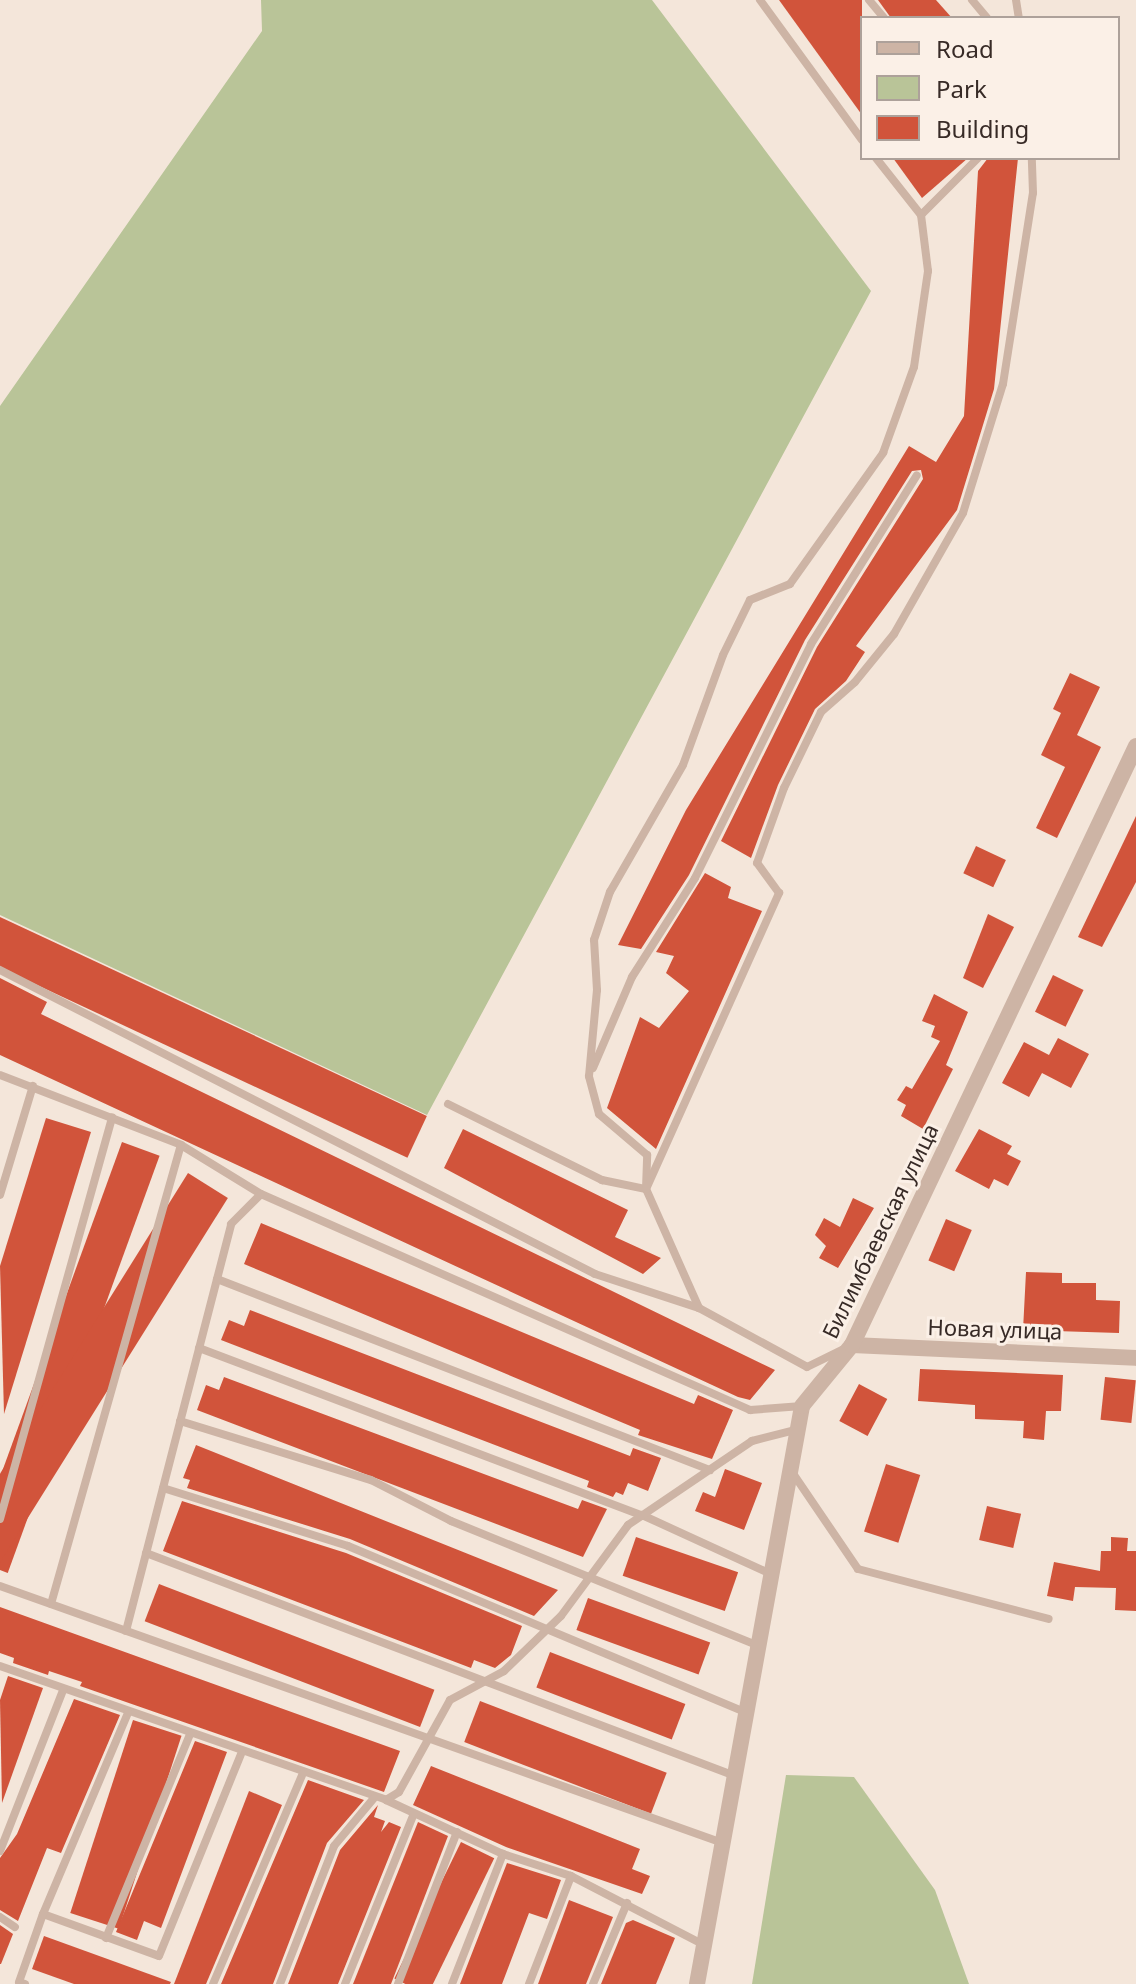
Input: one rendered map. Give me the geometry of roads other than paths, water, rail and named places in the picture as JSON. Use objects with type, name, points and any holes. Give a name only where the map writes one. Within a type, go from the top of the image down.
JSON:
[{"type":"street","name":"Билимбаевская улица","points":[[802,1406],[852,1345],[1136,746]]},
{"type":"street","name":"Новая улица","points":[[852,1345],[1136,1358]]},
{"type":"street","points":[[697,1984],[802,1406]]},
{"type":"lane","points":[[760,0],[860,137]]},
{"type":"lane","points":[[869,0],[882,16]]},
{"type":"lane","points":[[972,0],[985,16]]},
{"type":"lane","points":[[699,1308],[646,1189],[647,1155],[599,1114],[589,1076],[597,990],[594,940],[610,892],[683,765],[723,655],[750,600],[790,584],[883,453],[914,367],[928,271],[921,215],[878,160]]},
{"type":"lane","points":[[921,215],[976,160]]},
{"type":"lane","points":[[646,1189],[779,893],[757,863],[784,788],[821,712],[855,682],[894,634],[963,513],[1003,384],[1033,193],[1032,160]]},
{"type":"lane","points":[[589,1076],[632,977],[695,878],[811,644],[917,475]]},
{"type":"lane","points":[[0,970],[595,1274],[699,1308],[807,1367],[852,1345]]},
{"type":"lane","points":[[0,1075],[181,1145],[261,1194],[750,1410],[802,1406]]},
{"type":"lane","points":[[0,1195],[33,1086]]},
{"type":"lane","points":[[448,1104],[602,1180],[646,1189]]},
{"type":"lane","points":[[0,1519],[112,1117]]},
{"type":"lane","points":[[51,1604],[181,1145]]},
{"type":"lane","points":[[126,1631],[231,1224],[261,1194]]},
{"type":"lane","points":[[217,1279],[710,1470]]},
{"type":"lane","points":[[199,1348],[642,1515],[773,1575]]},
{"type":"lane","points":[[180,1421],[371,1480],[451,1521],[759,1647]]},
{"type":"lane","points":[[386,1800],[399,1792],[450,1700],[504,1671],[544,1632],[628,1525],[752,1441],[800,1428]]},
{"type":"lane","points":[[792,1472],[858,1569],[1049,1619]]},
{"type":"lane","points":[[163,1488],[348,1546],[544,1632],[747,1713]]},
{"type":"lane","points":[[146,1553],[481,1683],[736,1776]]},
{"type":"lane","points":[[0,1586],[723,1844]]},
{"type":"lane","points":[[0,1666],[128,1713],[386,1800],[503,1854],[571,1876],[704,1945]]},
{"type":"lane","points":[[0,1851],[63,1690]]},
{"type":"lane","points":[[25,1984],[19,1982],[43,1914],[128,1713]]},
{"type":"lane","points":[[106,1938],[190,1734]]},
{"type":"lane","points":[[43,1914],[159,1956],[242,1752]]},
{"type":"lane","points":[[213,1984],[303,1773]]},
{"type":"lane","points":[[280,1984],[334,1846],[374,1798]]},
{"type":"lane","points":[[345,1984],[414,1813]]},
{"type":"lane","points":[[398,1984],[457,1832]]},
{"type":"lane","points":[[452,1984],[503,1854]]},
{"type":"lane","points":[[529,1984],[571,1876]]},
{"type":"lane","points":[[593,1984],[627,1903]]},
{"type":"lane","points":[[0,1917],[15,1927]]}]
